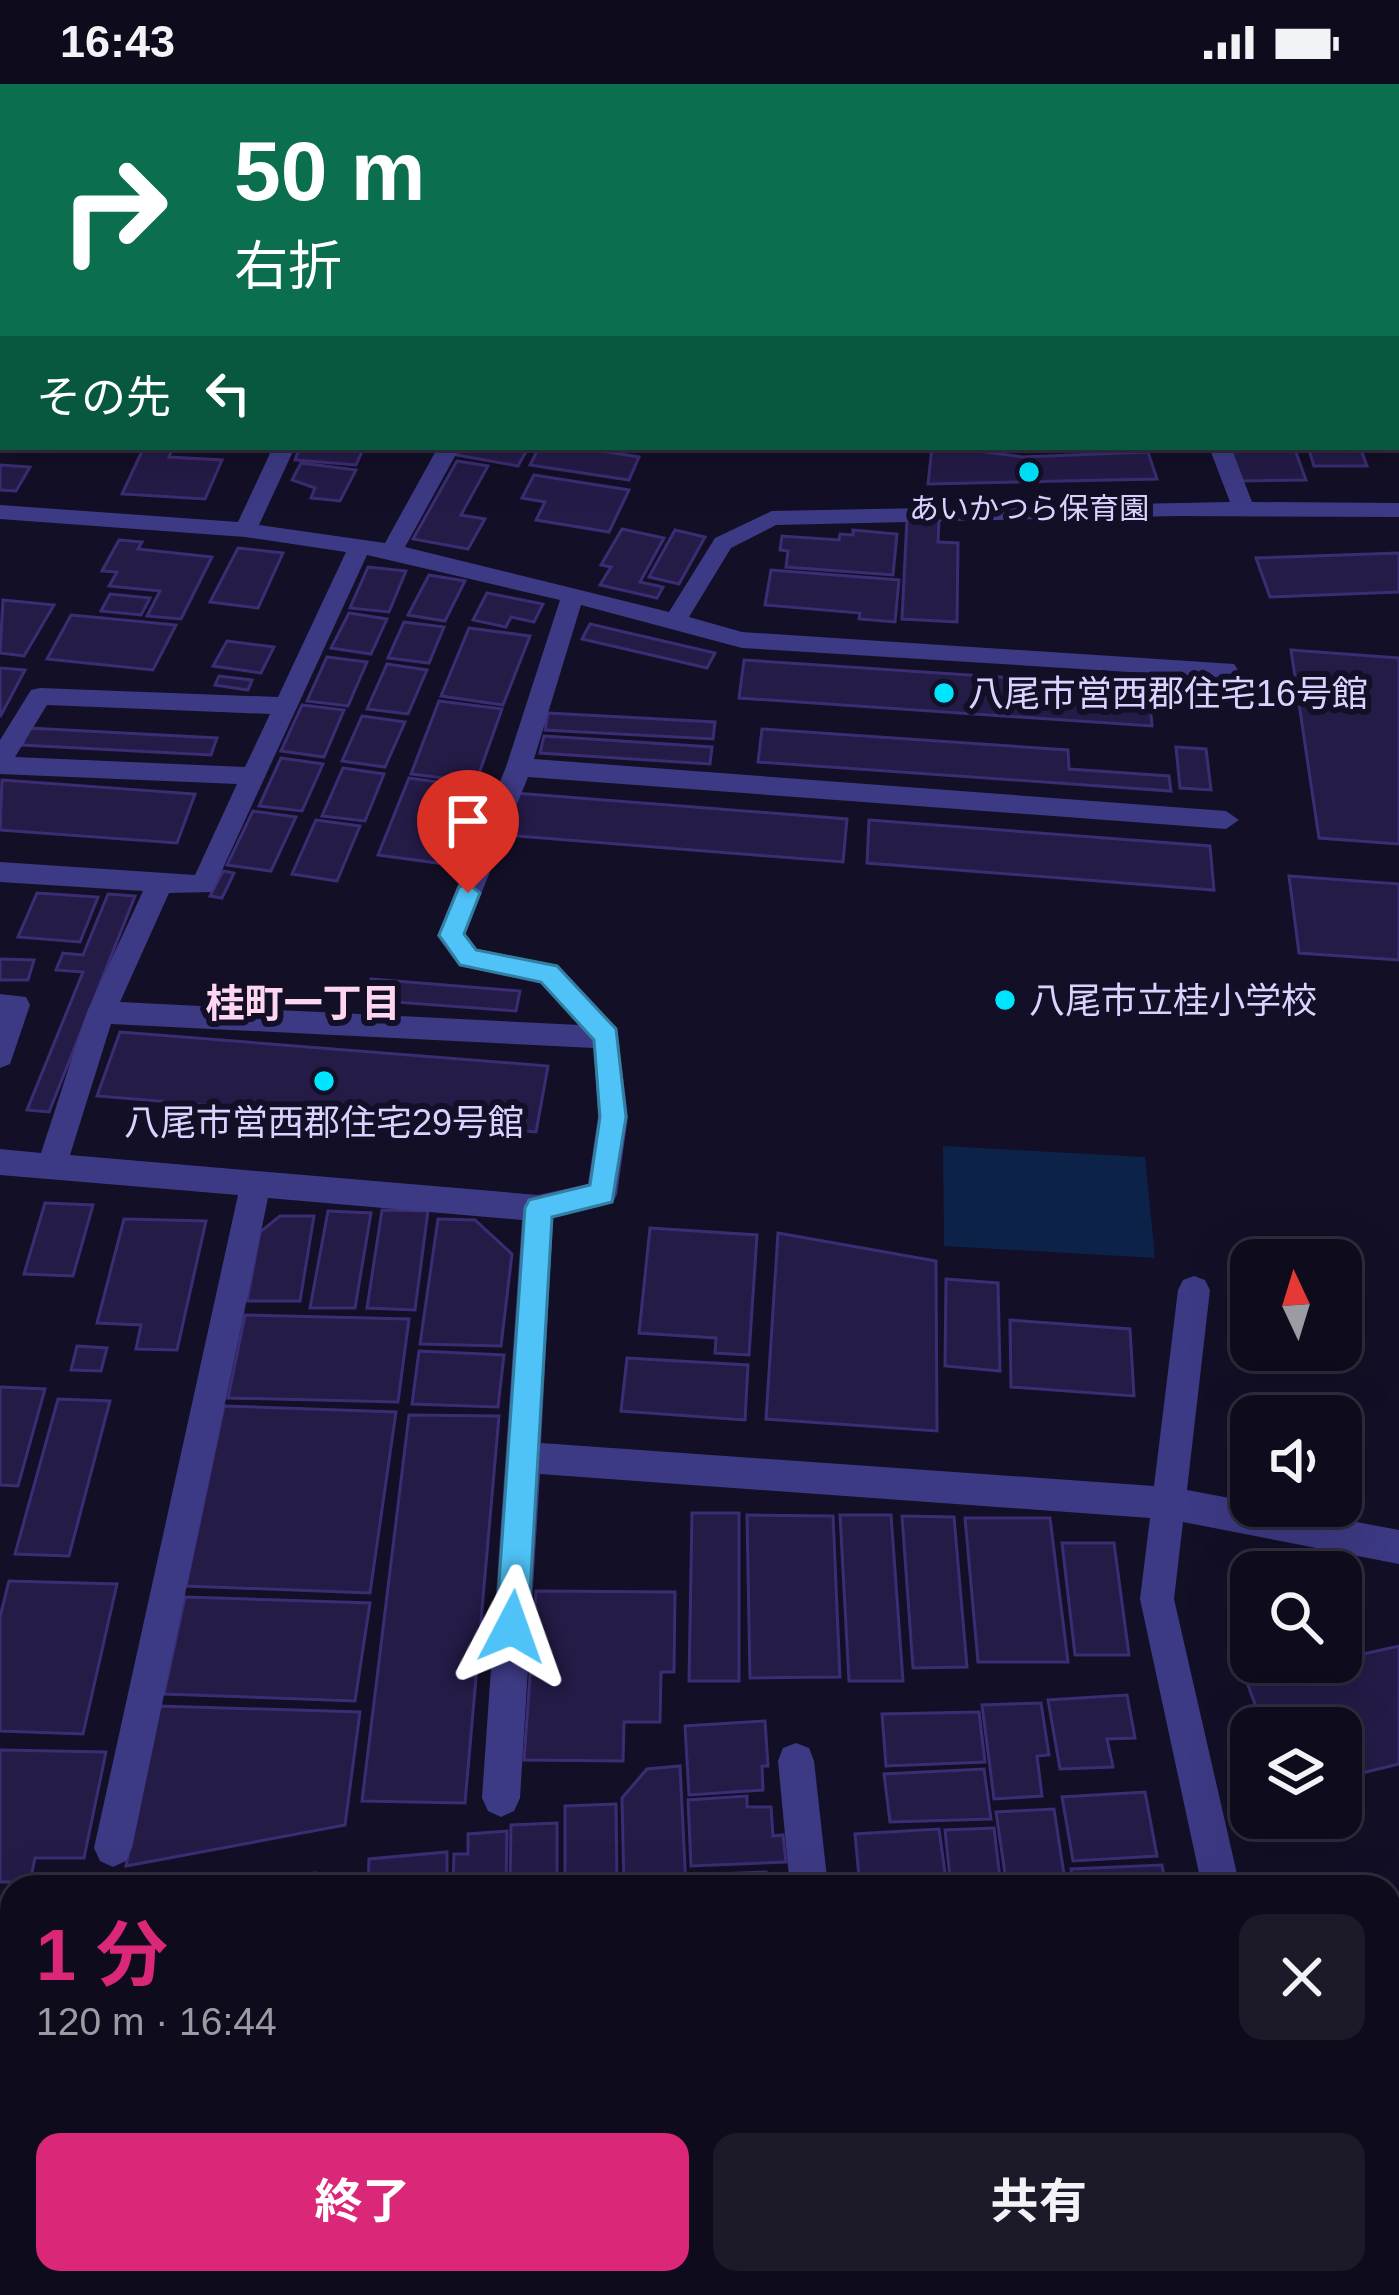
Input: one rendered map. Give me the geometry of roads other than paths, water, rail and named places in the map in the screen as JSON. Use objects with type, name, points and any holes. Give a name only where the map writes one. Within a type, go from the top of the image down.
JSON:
[{"type":"street","points":[[244,530],[283,450]]},
{"type":"street","points":[[392,551],[447,450]]},
{"type":"street","points":[[1221,450],[1244,509]]},
{"type":"street","points":[[675,621],[723,543],[772,518],[1399,510]]},
{"type":"street","points":[[0,512],[244,530],[392,551],[742,640],[1226,670]]},
{"type":"street","points":[[0,872],[203,885],[359,547]]},
{"type":"street","points":[[0,1162],[538,1208],[602,1194],[613,1117],[607,1036],[548,973],[469,958],[451,935],[519,767],[573,595]]},
{"type":"street","points":[[253,776],[0,762],[40,696],[288,706]]},
{"type":"street","points":[[519,767],[1226,820]]},
{"type":"street","points":[[52,1164],[100,1012],[160,883]]},
{"type":"street","points":[[0,1005],[16,1005],[0,1056]]},
{"type":"street","points":[[100,1012],[607,1036]]},
{"type":"street","points":[[113,1848],[256,1183]]},
{"type":"street","points":[[501,1798],[538,1208]]},
{"type":"street","points":[[1194,1290],[1157,1599],[1218,1875]]},
{"type":"street","points":[[524,1456],[1168,1503],[1399,1547]]},
{"type":"street","points":[[796,1762],[808,1875]]},
{"type":"water","points":[[943,1146],[1145,1157],[1155,1258],[944,1246]]},
{"type":"place","name":"あいかつら保育園","points":[[1029,472]]},
{"type":"place","name":"八尾市営西郡住宅16号館","points":[[944,693]]},
{"type":"place","name":"八尾市立桂小学校","points":[[1005,1000]]},
{"type":"place","name":"八尾市営西郡住宅29号館","points":[[324,1081]]},
{"type":"district","name":"桂町一丁目","points":[[303,1003]]}]
